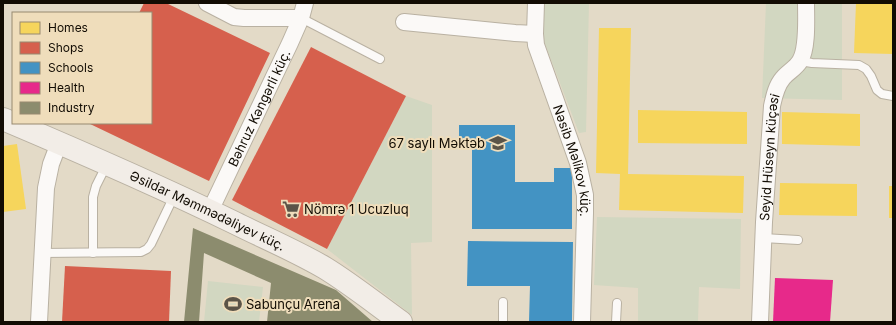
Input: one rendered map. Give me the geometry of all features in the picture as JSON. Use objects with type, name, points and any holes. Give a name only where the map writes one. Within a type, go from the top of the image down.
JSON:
[{"type":"street","points":[[207,3],[234,17],[244,18],[303,10]]},
{"type":"street","name":"Nəsib Məlikov küç.","points":[[536,3],[536,45],[578,163],[583,187],[585,214],[582,322]]},
{"type":"street","name":"Seyid Hüseyn küçəsi","points":[[760,322],[763,238],[772,106],[776,89],[782,79],[800,61],[804,53],[806,3]]},
{"type":"street","name":"Bəhruz Kəngərli küç.","points":[[210,211],[290,43],[303,10]]},
{"type":"street","points":[[404,22],[535,34]]},
{"type":"street","name":"Əsildar Məmmədəliyev küç.","points":[[15,124],[107,163],[175,194],[323,267],[402,322]]},
{"type":"street","points":[[38,322],[46,188],[51,164],[59,143]]},
{"type":"lane","points":[[303,10],[380,59]]},
{"type":"lane","points":[[800,61],[860,65],[866,69],[871,76],[877,90],[882,94],[893,96]]},
{"type":"lane","points":[[93,253],[94,197],[96,186],[107,163]]},
{"type":"lane","points":[[42,253],[141,252],[147,250],[175,194]]},
{"type":"lane","points":[[763,238],[798,240]]},
{"type":"lane","points":[[502,302],[504,322]]},
{"type":"lane","points":[[616,322],[617,303]]},
{"type":"green space","points":[[544,3],[589,3],[586,132],[579,133],[542,36]]},
{"type":"green space","points":[[766,3],[842,3],[842,100],[762,98]]},
{"type":"green space","points":[[406,96],[432,105],[432,242],[411,243],[412,315],[327,249]]},
{"type":"green space","points":[[597,217],[741,219],[740,289],[699,287],[698,322],[638,322],[638,288],[594,285]]},
{"type":"green space","name":"Sabunçu Arena","points":[[208,281],[263,287],[259,322],[204,322]]},
{"type":"building: Homes","points":[[856,3],[893,3],[893,54],[854,53]]},
{"type":"building: Homes","points":[[599,28],[631,28],[628,174],[744,176],[743,213],[619,210],[620,174],[596,173]]},
{"type":"building: Homes","points":[[638,110],[747,112],[747,144],[638,143]]},
{"type":"building: Homes","points":[[782,112],[860,114],[860,146],[782,144]]},
{"type":"building: Homes","points":[[17,144],[26,209],[3,212],[3,146]]},
{"type":"building: Homes","points":[[780,183],[857,184],[857,216],[779,215]]},
{"type":"building: Homes","points":[[889,186],[893,186],[893,218],[889,218]]},
{"type":"building: Shops","points":[[144,3],[166,3],[270,53],[209,181],[90,124],[152,124],[152,12],[140,12]]},
{"type":"building: Shops","points":[[311,47],[406,96],[327,249],[232,200]]},
{"type":"building: Shops","points":[[65,266],[171,271],[169,322],[62,322]]},
{"type":"building: Schools","points":[[459,125],[515,125],[515,182],[554,182],[554,168],[572,168],[572,229],[472,229],[472,147],[459,147]]},
{"type":"building: Schools","points":[[468,241],[573,242],[572,322],[529,322],[530,286],[467,286]]},
{"type":"building: Health","points":[[775,278],[833,280],[830,322],[773,322]]},
{"type":"building: Industry","points":[[193,228],[336,290],[373,322],[267,322],[271,283],[204,253],[199,322],[184,322]]},
{"type":"place","name":"67 saylı Məktəb","points":[[498,143]]},
{"type":"place","name":"Nömrə 1 Ucuzluq","points":[[291,209]]},
{"type":"place","name":"Sabunçu Arena","points":[[233,304]]}]
